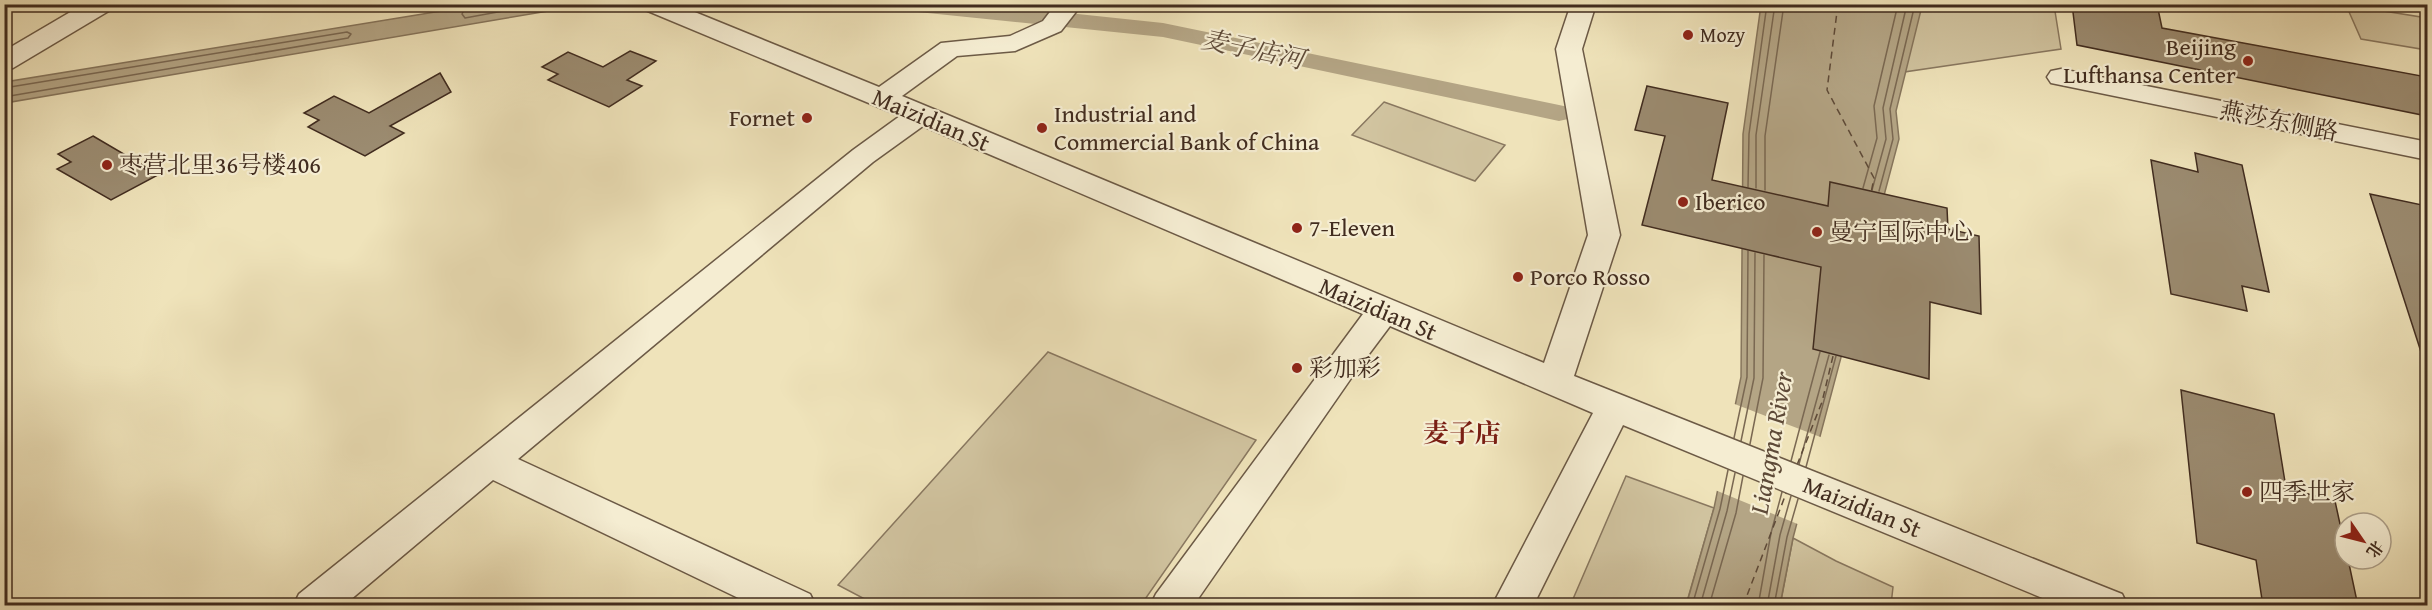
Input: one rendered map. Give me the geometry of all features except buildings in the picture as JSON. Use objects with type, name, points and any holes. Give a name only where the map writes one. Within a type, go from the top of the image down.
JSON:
[{"type":"street","points":[[4,62],[103,4]]},
{"type":"street","name":"Maizidian St","points":[[652,4],[882,98],[1383,312],[2108,606]]},
{"type":"street","points":[[1555,382],[1604,235],[1569,49],[1584,4]]},
{"type":"street","points":[[882,98],[950,49],[1015,43],[1062,13]]},
{"type":"street","name":"燕莎东侧路","points":[[2061,77],[2427,151]]},
{"type":"street","points":[[314,606],[863,156],[919,115]]},
{"type":"street","points":[[1170,606],[1342,365],[1383,312]]},
{"type":"street","points":[[1512,606],[1614,407]]},
{"type":"street","points":[[489,462],[796,606]]},
{"type":"shaded area","points":[[1908,5],[2054,5],[2061,49],[1897,73]]},
{"type":"shaded area","points":[[2346,5],[2427,18],[2427,50],[2361,39]]},
{"type":"shaded area","points":[[1384,102],[1505,145],[1475,181],[1352,135]]},
{"type":"shaded area","points":[[1048,352],[1256,440],[1141,605],[876,605],[838,585]]},
{"type":"shaded area","points":[[1626,476],[1714,508],[1686,605],[1570,606]]},
{"type":"shaded area","points":[[1793,538],[1893,587],[1891,605],[1780,606]]},
{"type":"water","points":[[478,5],[584,5],[5,103],[5,82]]},
{"type":"water","name":"Liangma River","points":[[1761,5],[1920,5],[1921,10],[1896,111],[1899,139],[1793,538],[1780,605],[1686,606],[1714,508],[1741,377],[1743,134]]},
{"type":"pier","points":[[1732,403],[1823,438],[1800,525],[1715,490]]},
{"type":"waterway","name":"麦子店河","points":[[908,4],[1163,30],[1559,113]]},
{"type":"ferry route","points":[[1838,4],[1827,90],[1874,178],[1871,193]]},
{"type":"ferry route","points":[[1797,465],[1822,402],[1834,352]]},
{"type":"ferry route","points":[[1743,606],[1787,491]]},
{"type":"place","name":"Mozy","points":[[1688,35]]},
{"type":"place","name":"Beijing Lufthansa Center","points":[[2248,61]]},
{"type":"place","name":"Fornet","points":[[807,118]]},
{"type":"place","name":"Industrial and Commercial Bank of China","points":[[1042,128]]},
{"type":"place","name":"枣营北里36号楼406","points":[[107,165]]},
{"type":"place","name":"Iberico","points":[[1683,202]]},
{"type":"place","name":"7-Eleven","points":[[1297,228]]},
{"type":"place","name":"曼宁国际中心","points":[[1817,232]]},
{"type":"place","name":"Porco Rosso","points":[[1518,277]]},
{"type":"place","name":"彩加彩","points":[[1297,368]]},
{"type":"place","name":"四季世家","points":[[2247,492]]},
{"type":"district","name":"麦子店","points":[[1462,433]]}]
